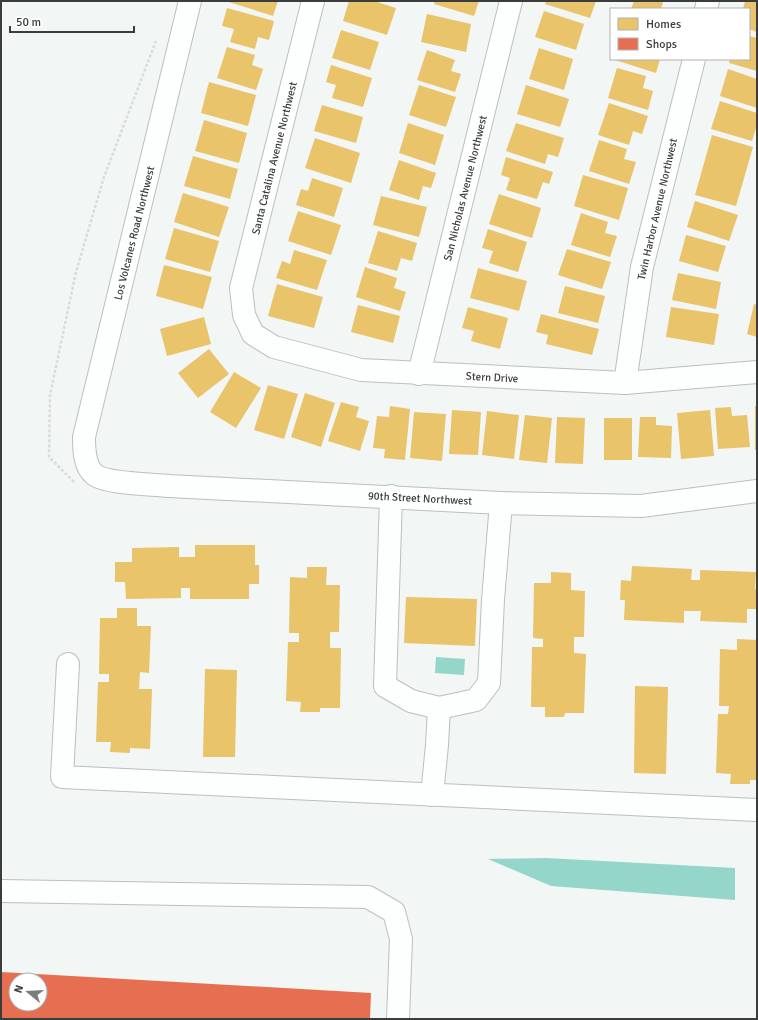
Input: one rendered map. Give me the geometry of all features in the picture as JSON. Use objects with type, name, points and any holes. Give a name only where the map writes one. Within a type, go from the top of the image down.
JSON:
[{"type":"street","name":"Los Volcanes Road Northwest","points":[[88,465],[84,452],[84,437],[190,1]]},
{"type":"street","name":"Santa Catalina Avenue Northwest","points":[[244,316],[241,288],[313,1]]},
{"type":"street","name":"San Nicholas Avenue Northwest","points":[[419,374],[511,1]]},
{"type":"street","name":"Twin Harbor Avenue Northwest","points":[[625,384],[642,267],[694,60]]},
{"type":"street","name":"Stern Drive","points":[[244,316],[253,334],[274,347],[361,370],[625,384],[757,372]]},
{"type":"street","name":"90th Street Northwest","points":[[88,465],[94,475],[115,481],[169,486],[391,496],[501,503],[641,506],[757,491]]},
{"type":"street","points":[[391,496],[385,686],[411,701],[439,708],[476,700],[489,683],[493,600],[501,503]]},
{"type":"street","points":[[68,664],[62,777],[757,810]]},
{"type":"street","points":[[432,795],[439,708]]},
{"type":"street","points":[[1,891],[368,897],[394,912],[401,939],[398,1019]]},
{"type":"path","points":[[75,484],[49,457],[50,394],[76,272],[104,176],[156,41]]},
{"type":"shaded area","points":[[436,657],[465,659],[464,675],[435,673]]},
{"type":"shaded area","points":[[546,858],[735,868],[735,900],[551,886],[488,859]]},
{"type":"building: Homes","points":[[229,1],[278,1],[273,16]]},
{"type":"building: Homes","points":[[349,1],[374,1],[396,8],[387,35],[343,21]]},
{"type":"building: Homes","points":[[435,1],[479,1],[474,16],[434,4]]},
{"type":"building: Homes","points":[[546,1],[596,1],[590,18],[545,4]]},
{"type":"building: Homes","points":[[634,1],[663,2],[661,8],[631,8]]},
{"type":"building: Homes","points":[[745,1],[757,1],[757,32],[750,29],[750,8],[743,8]]},
{"type":"building: Homes","points":[[227,8],[274,21],[269,40],[258,37],[255,49],[230,42],[234,29],[222,26]]},
{"type":"building: Homes","points":[[544,11],[584,24],[576,50],[535,37]]},
{"type":"building: Homes","points":[[427,14],[471,24],[466,52],[421,42]]},
{"type":"building: Homes","points":[[341,30],[379,42],[370,70],[332,58]]},
{"type":"building: Homes","points":[[750,36],[757,38],[757,71],[729,63],[730,60],[750,60]]},
{"type":"building: Homes","points":[[227,47],[255,55],[252,65],[263,69],[256,90],[217,78]]},
{"type":"building: Homes","points":[[539,48],[573,59],[564,90],[529,79]]},
{"type":"building: Homes","points":[[427,50],[455,60],[451,71],[461,74],[455,92],[417,80]]},
{"type":"building: Homes","points":[[615,60],[660,60],[656,73]]},
{"type":"building: Homes","points":[[331,65],[372,78],[363,107],[332,98],[336,85],[326,82]]},
{"type":"building: Homes","points":[[617,68],[646,76],[643,88],[653,91],[648,110],[608,98]]},
{"type":"building: Homes","points":[[728,69],[757,79],[757,108],[720,96]]},
{"type":"building: Homes","points":[[209,82],[256,95],[248,126],[201,113]]},
{"type":"building: Homes","points":[[419,85],[456,97],[446,127],[409,115]]},
{"type":"building: Homes","points":[[526,85],[569,99],[560,127],[517,114]]},
{"type":"building: Homes","points":[[720,101],[757,113],[757,125],[752,141],[711,129]]},
{"type":"building: Homes","points":[[609,103],[648,116],[642,134],[633,131],[629,145],[598,135]]},
{"type":"building: Homes","points":[[322,105],[363,117],[356,143],[314,131]]},
{"type":"building: Homes","points":[[204,120],[247,133],[239,163],[195,151]]},
{"type":"building: Homes","points":[[408,123],[444,135],[435,165],[399,153]]},
{"type":"building: Homes","points":[[516,123],[564,138],[558,157],[548,154],[545,164],[506,151]]},
{"type":"building: Homes","points":[[712,135],[753,147],[736,206],[695,195]]},
{"type":"building: Homes","points":[[315,138],[360,153],[351,183],[305,168]]},
{"type":"building: Homes","points":[[599,140],[627,149],[624,159],[636,162],[629,184],[589,171]]},
{"type":"building: Homes","points":[[193,156],[238,169],[230,199],[184,186]]},
{"type":"building: Homes","points":[[506,157],[553,172],[549,184],[543,182],[537,199],[506,190],[510,178],[501,175]]},
{"type":"building: Homes","points":[[399,160],[436,173],[431,188],[423,186],[419,200],[389,190]]},
{"type":"building: Homes","points":[[583,175],[628,188],[619,220],[574,206]]},
{"type":"building: Homes","points":[[312,178],[343,188],[334,217],[296,205],[301,189],[308,191]]},
{"type":"building: Homes","points":[[183,193],[229,207],[219,237],[174,222]]},
{"type":"building: Homes","points":[[499,194],[541,208],[532,238],[489,224]]},
{"type":"building: Homes","points":[[381,196],[427,207],[419,237],[373,225]]},
{"type":"building: Homes","points":[[695,201],[738,215],[729,241],[687,227]]},
{"type":"building: Homes","points":[[298,211],[341,225],[331,255],[288,241]]},
{"type":"building: Homes","points":[[581,213],[608,222],[605,233],[617,236],[610,257],[571,245]]},
{"type":"building: Homes","points":[[174,228],[219,241],[210,272],[165,259]]},
{"type":"building: Homes","points":[[488,229],[527,242],[518,272],[489,263],[493,251],[482,248]]},
{"type":"building: Homes","points":[[378,231],[417,243],[412,261],[401,258],[397,271],[368,263]]},
{"type":"building: Homes","points":[[686,235],[726,246],[718,272],[679,261]]},
{"type":"building: Homes","points":[[567,249],[611,262],[602,289],[558,275]]},
{"type":"building: Homes","points":[[294,250],[327,260],[317,290],[276,278],[282,261],[290,264]]},
{"type":"building: Homes","points":[[164,265],[212,277],[203,309],[156,296]]},
{"type":"building: Homes","points":[[365,267],[397,278],[394,288],[406,292],[400,311],[356,297]]},
{"type":"building: Homes","points":[[478,268],[527,281],[519,311],[470,298]]},
{"type":"building: Homes","points":[[678,273],[721,282],[716,309],[672,300]]},
{"type":"building: Homes","points":[[277,284],[323,297],[314,328],[268,316]]},
{"type":"building: Homes","points":[[565,286],[605,296],[598,323],[558,313]]},
{"type":"building: Homes","points":[[754,304],[757,305],[757,337],[747,334]]},
{"type":"building: Homes","points":[[358,305],[400,316],[393,343],[351,332]]},
{"type":"building: Homes","points":[[468,307],[508,318],[500,349],[471,341],[474,331],[462,328]]},
{"type":"building: Homes","points":[[671,307],[719,314],[714,345],[666,337]]},
{"type":"building: Homes","points":[[541,314],[599,329],[592,355],[546,344],[548,335],[536,332]]},
{"type":"building: Homes","points":[[204,317],[211,344],[167,356],[160,329]]},
{"type":"building: Homes","points":[[209,349],[229,374],[198,398],[178,373]]},
{"type":"building: Homes","points":[[234,372],[261,388],[236,428],[210,412]]},
{"type":"building: Homes","points":[[268,385],[298,394],[284,439],[254,430]]},
{"type":"building: Homes","points":[[305,393],[335,403],[321,447],[291,437]]},
{"type":"building: Homes","points":[[341,402],[359,407],[356,417],[369,421],[360,451],[328,441]]},
{"type":"building: Homes","points":[[390,406],[410,409],[405,460],[384,458],[385,449],[373,448],[377,416],[389,417]]},
{"type":"building: Homes","points":[[755,406],[757,406],[757,450],[755,450]]},
{"type":"building: Homes","points":[[731,407],[732,416],[747,415],[750,447],[718,449],[715,408]]},
{"type":"building: Homes","points":[[452,410],[481,412],[478,455],[449,454]]},
{"type":"building: Homes","points":[[710,410],[714,456],[681,459],[677,413]]},
{"type":"building: Homes","points":[[487,411],[519,415],[514,459],[482,455]]},
{"type":"building: Homes","points":[[414,412],[446,414],[442,461],[410,458]]},
{"type":"building: Homes","points":[[525,415],[552,418],[547,463],[519,460]]},
{"type":"building: Homes","points":[[557,417],[585,418],[583,464],[555,463]]},
{"type":"building: Homes","points":[[640,417],[656,417],[656,425],[672,426],[671,458],[638,457]]},
{"type":"building: Homes","points":[[604,418],[632,418],[632,460],[604,460]]},
{"type":"building: Homes","points":[[195,545],[255,545],[255,565],[259,565],[259,584],[249,584],[249,599],[190,599],[190,588],[181,588],[181,598],[126,599],[125,582],[115,582],[115,562],[132,562],[132,548],[179,547],[179,557],[195,557]]},
{"type":"building: Homes","points":[[632,566],[692,569],[691,580],[700,580],[700,570],[756,572],[755,589],[757,589],[757,609],[747,609],[747,623],[700,621],[701,611],[684,611],[684,623],[624,620],[625,600],[620,600],[621,580],[631,581]]},
{"type":"building: Homes","points":[[307,567],[327,567],[326,585],[340,585],[339,632],[330,632],[330,648],[341,648],[340,708],[320,708],[320,712],[300,712],[301,702],[286,701],[288,642],[299,642],[299,633],[289,633],[290,577],[307,578]]},
{"type":"building: Homes","points":[[551,572],[571,573],[571,590],[585,591],[584,637],[574,637],[574,653],[586,654],[584,713],[565,713],[564,717],[545,717],[545,707],[531,707],[532,647],[543,647],[543,639],[533,638],[534,583],[551,583]]},
{"type":"building: Homes","points":[[406,597],[477,599],[475,646],[404,643]]},
{"type":"building: Homes","points":[[117,608],[137,608],[137,626],[151,626],[149,673],[140,672],[139,689],[152,689],[150,749],[130,748],[130,753],[110,752],[111,742],[96,742],[98,682],[109,682],[109,674],[99,674],[100,618],[117,618]]},
{"type":"building: Homes","points":[[737,639],[757,640],[757,780],[750,780],[750,784],[730,784],[731,774],[716,773],[718,714],[728,714],[729,706],[719,706],[720,649],[737,650]]},
{"type":"building: Homes","points":[[205,669],[237,670],[235,757],[203,757]]},
{"type":"building: Homes","points":[[635,686],[668,687],[666,774],[634,773]]},
{"type":"building: Shops","points":[[1,972],[8,972],[8,1012],[48,1012],[48,975],[371,993],[370,1019],[1,1019]]}]
